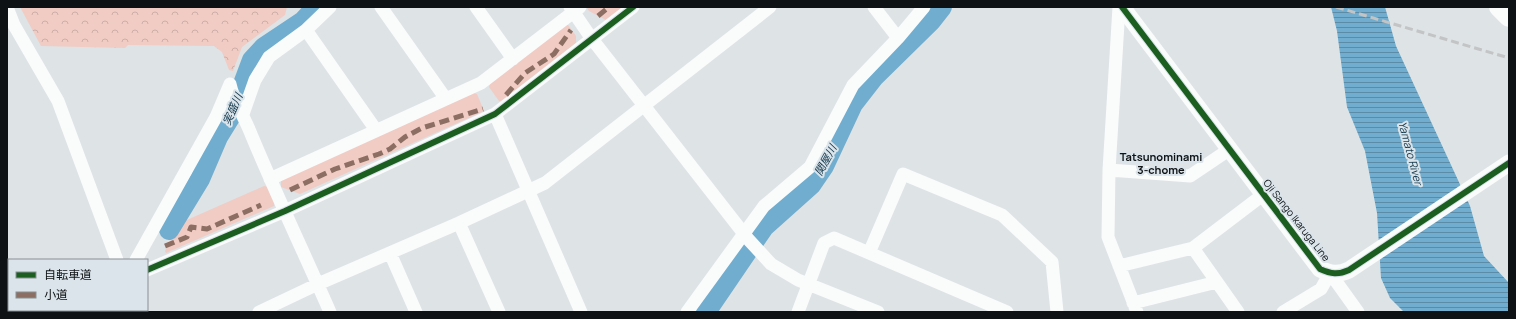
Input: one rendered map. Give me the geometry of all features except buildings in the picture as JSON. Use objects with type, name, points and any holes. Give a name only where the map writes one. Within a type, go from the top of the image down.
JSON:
[{"type":"highway","points":[[1500,7],[1509,17]]},
{"type":"main road","name":"Oji Sango Ikaruga Line","points":[[1122,7],[1320,269],[1330,273],[1340,274],[1349,270],[1509,163]]},
{"type":"street","points":[[7,7],[14,25],[58,101],[117,259]]},
{"type":"street","points":[[242,111],[255,80],[269,57],[306,30],[330,7]]},
{"type":"street","points":[[381,7],[446,98]]},
{"type":"street","points":[[476,7],[513,59]]},
{"type":"street","points":[[148,270],[285,211],[495,114],[633,7]]},
{"type":"street","points":[[258,312],[318,284],[459,223],[545,182],[770,7]]},
{"type":"street","points":[[874,7],[898,38]]},
{"type":"street","points":[[687,312],[746,236],[764,206],[810,166],[853,85],[898,38],[924,7]]},
{"type":"street","points":[[1119,7],[1109,170],[1108,237],[1135,307],[1217,282]]},
{"type":"street","points":[[270,179],[481,83],[575,9],[592,39],[756,250],[771,264],[798,280],[878,312]]},
{"type":"street","points":[[306,30],[376,130]]},
{"type":"street","points":[[137,259],[216,117],[230,84],[232,92],[242,111],[270,179],[330,312]]},
{"type":"street","points":[[495,114],[581,312]]},
{"type":"street","points":[[1109,170],[1190,176],[1230,149]]},
{"type":"street","points":[[869,253],[903,174],[1002,215],[1052,262],[1057,312]]},
{"type":"street","points":[[1119,266],[1193,248],[1264,194]]},
{"type":"street","points":[[459,223],[500,312]]},
{"type":"street","points":[[798,312],[824,243],[834,238],[1007,312]]},
{"type":"street","points":[[1193,248],[1238,312]]},
{"type":"street","points":[[390,253],[416,312]]},
{"type":"street","points":[[1283,312],[1321,289],[1330,273],[1358,312]]},
{"type":"green space","points":[[20,7],[287,7],[285,15],[242,47],[233,71],[229,70],[222,52],[214,46],[128,45],[125,48],[41,46]]},
{"type":"green space","points":[[623,7],[606,20],[589,11],[587,8]]},
{"type":"green space","points":[[563,25],[568,25],[576,36],[576,43],[502,102],[499,101],[489,87],[490,84]]},
{"type":"green space","points":[[474,93],[477,94],[484,111],[300,194],[281,187],[281,180]]},
{"type":"green space","points":[[264,186],[269,187],[275,201],[274,206],[166,253],[165,251],[180,223]]},
{"type":"water","name":"Yamato River","points":[[1331,7],[1385,7],[1396,46],[1470,206],[1484,256],[1509,283],[1509,312],[1404,312],[1390,298],[1381,278],[1377,213],[1365,151],[1347,107],[1337,31]]},
{"type":"waterway","name":"実盛川","points":[[169,230],[200,179],[218,137],[231,116],[252,60],[264,47],[303,21],[316,7]]},
{"type":"waterway","name":"関屋川","points":[[706,312],[764,227],[811,185],[824,166],[853,104],[874,77],[931,21],[942,7]]},
{"type":"railway","points":[[1336,7],[1509,58]]},
{"type":"marked path","points":[[598,16],[609,7]]},
{"type":"marked path","points":[[506,95],[525,73],[554,54],[571,30]]},
{"type":"marked path","points":[[290,190],[335,169],[390,149],[405,137],[422,128],[483,109]]},
{"type":"marked path","points":[[165,246],[187,237],[191,227],[207,229],[261,205]]},
{"type":"cycle path","points":[[148,270],[285,211],[495,114],[633,7]]},
{"type":"cycle path","points":[[1122,7],[1320,269],[1324,271],[1341,273],[1349,270],[1509,163]]},
{"type":"district","name":"Tatsunominami 3-chome","points":[[1161,162]]}]
